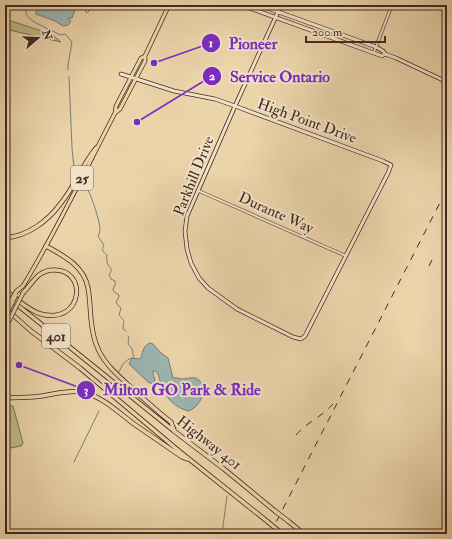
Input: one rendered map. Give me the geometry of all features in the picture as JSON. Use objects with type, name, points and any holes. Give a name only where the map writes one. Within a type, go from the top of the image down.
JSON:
[{"type":"highway","points":[[5,238],[11,238],[29,231],[42,223],[61,203],[96,148]]},
{"type":"highway","points":[[46,246],[71,261],[83,274],[88,288],[93,334],[99,352],[105,362],[114,372],[171,422],[174,431]]},
{"type":"highway","points":[[5,291],[27,308],[35,312],[60,315],[72,307],[76,300],[77,289],[72,277],[64,271],[51,270],[38,276],[23,293]]},
{"type":"highway","points":[[19,289],[5,312],[31,331]]},
{"type":"highway","name":"Highway 401","points":[[5,295],[304,534]]},
{"type":"highway","name":"Highway 401","points":[[5,308],[31,331],[80,368],[190,460],[281,533]]},
{"type":"highway","points":[[5,398],[42,396],[53,393],[72,392],[90,394],[99,398],[182,457],[190,460]]},
{"type":"main road","name":"25","points":[[5,318],[19,289],[23,286],[67,208],[115,113],[116,106],[141,58],[144,56],[169,5]]},
{"type":"main road","name":"25","points":[[115,113],[120,109],[136,79],[145,61],[144,56]]},
{"type":"main road","name":"25","points":[[6,327],[23,293],[23,286]]},
{"type":"street","points":[[87,12],[88,5]]},
{"type":"street","points":[[241,5],[376,47],[385,54],[447,82]]},
{"type":"street","points":[[259,5],[277,15],[374,53],[382,56],[385,54]]},
{"type":"street","points":[[277,15],[281,5]]},
{"type":"street","points":[[374,53],[392,5]]},
{"type":"street","name":"Parkhill Drive","points":[[277,15],[187,216],[185,231],[187,249],[191,263],[200,278],[208,288],[237,309],[293,337],[299,339],[305,336],[391,165]]},
{"type":"street","name":"High Point Drive","points":[[122,74],[174,91],[215,99],[387,162],[391,165]]},
{"type":"street","name":"Durante Way","points":[[198,191],[346,256]]},
{"type":"green space","points":[[5,19],[51,34],[61,42],[5,29]]},
{"type":"green space","points":[[5,405],[13,406],[23,443],[21,446],[5,449]]},
{"type":"water","points":[[39,5],[76,5],[76,7],[72,18],[68,19],[71,21],[68,25],[63,26],[55,21],[36,14],[36,10]]},
{"type":"water","points":[[150,343],[168,358],[173,378],[195,378],[199,380],[203,386],[203,394],[199,402],[189,411],[179,408],[168,398],[160,383],[157,372],[153,371],[155,380],[153,384],[148,382],[129,364],[132,358],[141,358],[145,347]]},
{"type":"waterway","points":[[27,5],[26,14],[30,19],[60,35],[65,34],[72,42],[68,70]]},
{"type":"waterway","points":[[69,77],[74,168]]},
{"type":"waterway","points":[[88,190],[99,221],[100,229],[98,236],[104,245],[103,251],[107,255],[107,263],[111,269],[109,275],[111,279],[115,281],[113,289],[114,292],[119,295],[116,302],[121,308],[119,315],[124,320],[123,329],[126,331]]},
{"type":"waterway","points":[[128,336],[128,344],[132,349],[134,358]]},
{"type":"waterway","points":[[119,372],[124,363],[132,358]]},
{"type":"waterway","points":[[74,462],[99,411]]},
{"type":"waterway","points":[[222,534],[227,496]]},
{"type":"railway","points":[[270,534],[447,189]]},
{"type":"railway","points":[[429,266],[432,260]]},
{"type":"railway","points":[[296,435],[333,404]]},
{"type":"place","name":"Pioneer","points":[[154,63]]},
{"type":"place","name":"Service Ontario","points":[[137,122]]},
{"type":"place","name":"Milton GO Park & Ride","points":[[19,365]]}]
